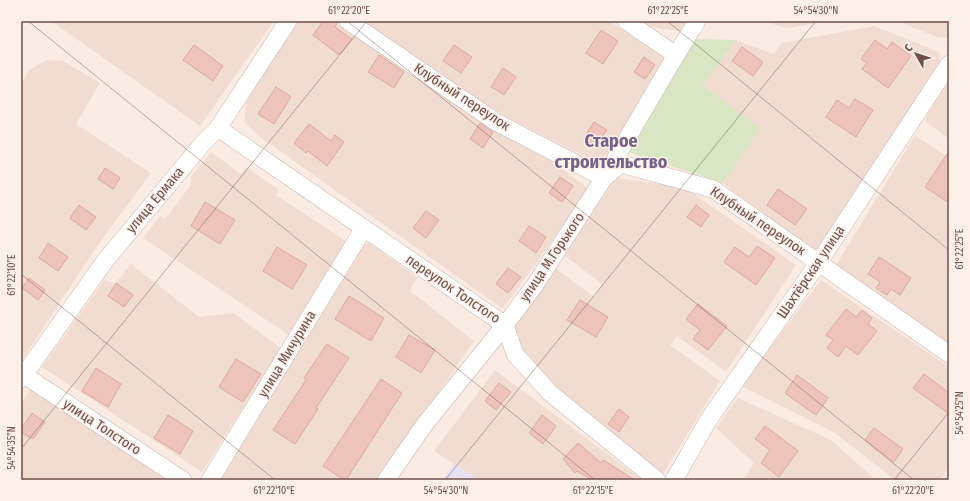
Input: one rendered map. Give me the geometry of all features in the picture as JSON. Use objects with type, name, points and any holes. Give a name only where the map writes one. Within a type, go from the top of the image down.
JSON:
[{"type":"street","name":"улица Ермака","points":[[22,376],[105,261],[204,142],[218,128],[288,21]]},
{"type":"street","name":"Клубный переулок","points":[[348,21],[496,122],[604,178],[621,164],[714,189],[949,354]]},
{"type":"street","points":[[626,21],[676,55]]},
{"type":"street","name":"улица М.Горького","points":[[386,480],[425,424],[505,325],[535,285],[604,178],[697,21]]},
{"type":"street","name":"Шахтёрская улица","points":[[674,480],[710,419],[819,262],[949,64]]},
{"type":"street","name":"переулок Толстого","points":[[218,128],[505,325],[515,354],[549,392],[657,480]]},
{"type":"street","name":"улица Мичурина","points":[[210,480],[364,228]]},
{"type":"street","name":"улица Толстого","points":[[22,376],[183,480]]},
{"type":"shaded area","points":[[51,21],[274,21],[200,126]]},
{"type":"shaded area","points":[[295,21],[332,21],[494,129],[523,140],[589,189],[503,309],[260,137],[244,122],[248,88]]},
{"type":"shaded area","points":[[362,21],[609,21],[667,60],[604,166],[497,112]]},
{"type":"shaded area","points":[[641,21],[690,21],[684,32],[651,27]]},
{"type":"shaded area","points":[[761,21],[830,21],[787,28]]},
{"type":"shaded area","points":[[898,21],[949,21],[949,38],[936,37]]},
{"type":"shaded area","points":[[874,26],[939,52],[940,62],[814,255],[723,183],[760,128],[703,85],[736,40],[773,54],[782,43]]},
{"type":"shaded area","points":[[47,60],[63,61],[100,83],[76,124],[151,173],[97,246],[21,362],[21,83],[30,69]]},
{"type":"shaded area","points":[[949,81],[949,139],[926,122],[927,115]]},
{"type":"shaded area","points":[[915,135],[949,158],[949,345],[835,267]]},
{"type":"shaded area","points":[[211,152],[241,174],[246,167],[279,190],[276,195],[346,241],[289,335],[143,238],[160,216],[165,219],[191,185],[191,176]]},
{"type":"shaded area","points":[[616,178],[684,187],[796,265],[726,372],[677,336],[670,345],[720,381],[661,477],[579,412],[518,351],[512,325],[555,268],[594,297],[602,284],[564,255]]},
{"type":"shaded area","points":[[369,243],[418,278],[409,290],[474,341],[378,480],[216,480],[357,247]]},
{"type":"shaded area","points":[[131,264],[199,317],[233,313],[281,348],[202,472],[42,367],[105,279],[115,284]]},
{"type":"shaded area","points":[[821,280],[949,367],[949,467],[940,480],[895,480],[835,433],[741,386]]},
{"type":"shaded area","points":[[495,370],[642,480],[479,480],[434,451]]},
{"type":"shaded area","points":[[30,390],[170,480],[21,480],[21,403]]},
{"type":"shaded area","points":[[738,398],[831,440],[876,480],[743,480],[754,463],[716,428]]},
{"type":"shaded area","points":[[454,464],[479,480],[442,480]]},
{"type":"green space","points":[[696,39],[736,40],[703,85],[760,128],[723,183],[625,151]]},
{"type":"building","points":[[323,21],[338,21],[335,27],[352,39],[339,55],[313,35]]},
{"type":"building","points":[[601,30],[618,41],[603,64],[586,53]]},
{"type":"building","points":[[875,40],[887,49],[892,42],[911,56],[888,88],[862,69],[867,63],[861,59]]},
{"type":"building","points":[[194,45],[223,66],[213,81],[183,60]]},
{"type":"building","points":[[454,45],[472,57],[461,73],[443,61]]},
{"type":"building","points":[[742,47],[763,62],[753,76],[732,61]]},
{"type":"building","points":[[379,55],[404,72],[394,88],[368,72]]},
{"type":"building","points":[[644,57],[655,65],[645,79],[634,72]]},
{"type":"building","points":[[503,68],[516,77],[504,95],[491,87]]},
{"type":"building","points":[[276,87],[291,97],[274,124],[258,114]]},
{"type":"building","points":[[855,99],[873,110],[856,137],[826,117],[837,100],[849,108]]},
{"type":"building","points":[[594,122],[607,130],[596,146],[584,138]]},
{"type":"building","points":[[480,123],[493,132],[483,148],[470,139]]},
{"type":"building","points":[[309,124],[331,141],[335,135],[344,142],[327,166],[308,151],[306,153],[294,143]]},
{"type":"building","points":[[949,151],[949,203],[925,187]]},
{"type":"building","points":[[105,168],[120,178],[113,189],[98,179]]},
{"type":"building","points":[[560,177],[573,186],[562,202],[549,193]]},
{"type":"building","points":[[778,189],[807,209],[795,225],[767,205]]},
{"type":"building","points":[[205,202],[235,220],[220,244],[191,226]]},
{"type":"building","points":[[79,205],[96,217],[86,230],[70,218]]},
{"type":"building","points":[[696,205],[709,215],[701,227],[687,217]]},
{"type":"building","points":[[426,211],[439,220],[426,238],[413,228]]},
{"type":"building","points":[[529,226],[546,237],[536,253],[519,241]]},
{"type":"building","points":[[48,243],[68,257],[58,271],[39,258]]},
{"type":"building","points":[[757,246],[775,258],[756,285],[724,262],[735,247],[749,257]]},
{"type":"building","points":[[277,247],[307,265],[292,289],[263,271]]},
{"type":"building","points":[[879,257],[911,278],[900,295],[891,289],[887,295],[876,288],[880,282],[868,274]]},
{"type":"building","points":[[508,268],[521,277],[508,293],[496,284]]},
{"type":"building","points":[[29,278],[45,290],[38,300],[22,288]]},
{"type":"building","points":[[116,283],[133,295],[124,307],[108,296]]},
{"type":"building","points":[[349,296],[384,318],[371,341],[335,319]]},
{"type":"building","points":[[580,300],[608,317],[596,337],[567,320]]},
{"type":"building","points":[[698,304],[727,326],[708,350],[693,339],[700,330],[686,319]]},
{"type":"building","points":[[846,309],[856,317],[862,310],[872,318],[868,324],[877,331],[858,355],[846,346],[838,357],[827,348],[833,340],[826,335]]},
{"type":"building","points":[[409,335],[435,350],[421,373],[396,357]]},
{"type":"building","points":[[327,344],[349,358],[316,408],[318,409],[295,444],[273,430],[306,380],[304,378]]},
{"type":"building","points":[[236,359],[261,374],[243,402],[219,387]]},
{"type":"building","points":[[96,368],[121,384],[108,407],[82,391]]},
{"type":"building","points":[[924,374],[949,393],[949,414],[913,388]]},
{"type":"building","points":[[797,375],[828,398],[816,415],[785,393]]},
{"type":"building","points":[[381,379],[402,393],[346,480],[344,480],[323,466]]},
{"type":"building","points":[[499,383],[511,392],[496,410],[485,401]]},
{"type":"building","points":[[619,409],[629,417],[619,432],[608,424]]},
{"type":"building","points":[[32,413],[45,422],[33,439],[21,432],[21,429]]},
{"type":"building","points":[[168,415],[193,431],[180,454],[154,438]]},
{"type":"building","points":[[542,415],[556,426],[543,444],[529,433]]},
{"type":"building","points":[[765,426],[798,451],[779,477],[761,463],[770,450],[755,439]]},
{"type":"building","points":[[874,428],[903,449],[894,462],[865,440]]},
{"type":"building","points":[[578,443],[601,463],[603,460],[635,480],[592,480],[577,471],[575,473],[563,459]]},
{"type":"district","name":"Старое строительство","points":[[611,151]]}]
